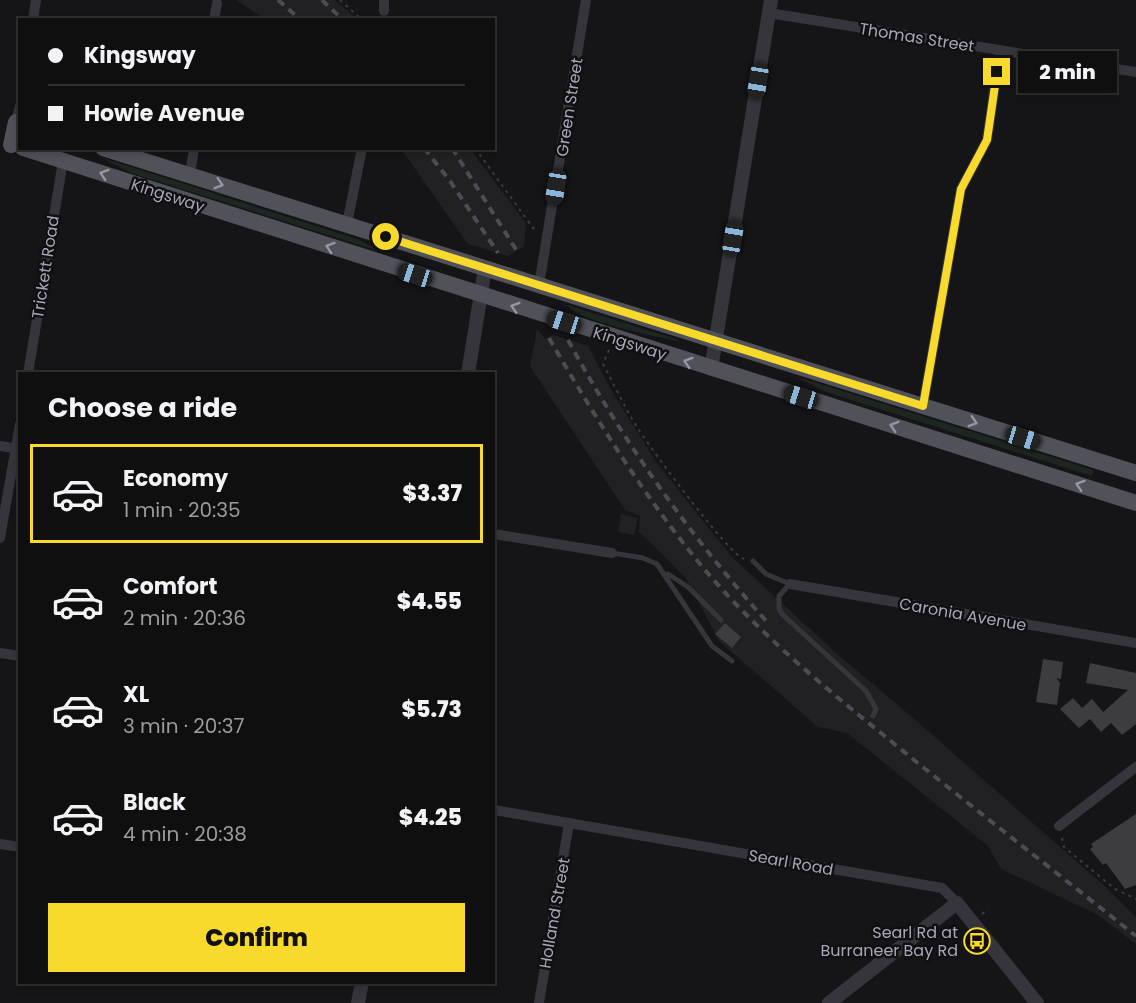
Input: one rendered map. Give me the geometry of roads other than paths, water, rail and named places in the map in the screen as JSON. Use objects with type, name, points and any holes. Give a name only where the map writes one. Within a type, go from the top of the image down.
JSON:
[{"type":"main road","points":[[13,146],[14,117]]},
{"type":"main road","name":"Kingsway","points":[[26,150],[1136,503]]},
{"type":"main road","name":"Kingsway","points":[[109,150],[1136,473]]},
{"type":"street","points":[[33,18],[36,0]]},
{"type":"street","name":"Green Street","points":[[539,285],[586,0]]},
{"type":"street","points":[[214,18],[217,3]]},
{"type":"street","points":[[711,369],[770,7]]},
{"type":"street","name":"Thomas Street","points":[[770,7],[1000,50],[1136,72]]},
{"type":"street","points":[[923,406],[961,189],[987,140],[1000,50]]},
{"type":"street","points":[[190,175],[194,150]]},
{"type":"street","points":[[347,224],[363,150]]},
{"type":"street","name":"Trickett Road","points":[[28,372],[63,161]]},
{"type":"street","points":[[468,372],[485,268]]},
{"type":"street","points":[[0,446],[17,449],[0,538]]},
{"type":"street","points":[[495,534],[612,553]]},
{"type":"street","name":"Caronia Avenue","points":[[790,584],[1136,644]]},
{"type":"street","points":[[0,653],[18,656]]},
{"type":"street","points":[[1059,826],[1136,767]]},
{"type":"street","name":"Searl Road","points":[[495,810],[942,888],[957,903],[1037,1003]]},
{"type":"street","name":"Holland Street","points":[[539,1003],[569,823]]},
{"type":"street","points":[[0,844],[18,847]]},
{"type":"street","points":[[829,1003],[957,903]]},
{"type":"street","points":[[358,1003],[362,984]]},
{"type":"lane","points":[[612,553],[652,560],[688,587],[721,620]]},
{"type":"lane","points":[[753,561],[766,574],[790,584],[779,596],[779,609],[866,691],[876,709],[873,716]]},
{"type":"lane","points":[[664,571],[712,646],[732,661]]},
{"type":"railway","points":[[278,0],[299,18]]},
{"type":"railway","points":[[322,0],[341,18]]},
{"type":"railway","points":[[426,150],[450,181],[498,253]]},
{"type":"railway","points":[[453,150],[517,251]]},
{"type":"railway","points":[[549,338],[603,428],[662,515],[705,570],[746,614],[789,656],[858,714],[1136,936]]},
{"type":"railway","points":[[568,340],[589,378],[660,488],[712,557],[768,623]]},
{"type":"place","name":"Searl Rd at Burraneer Bay Rd","points":[[977,941]]}]
